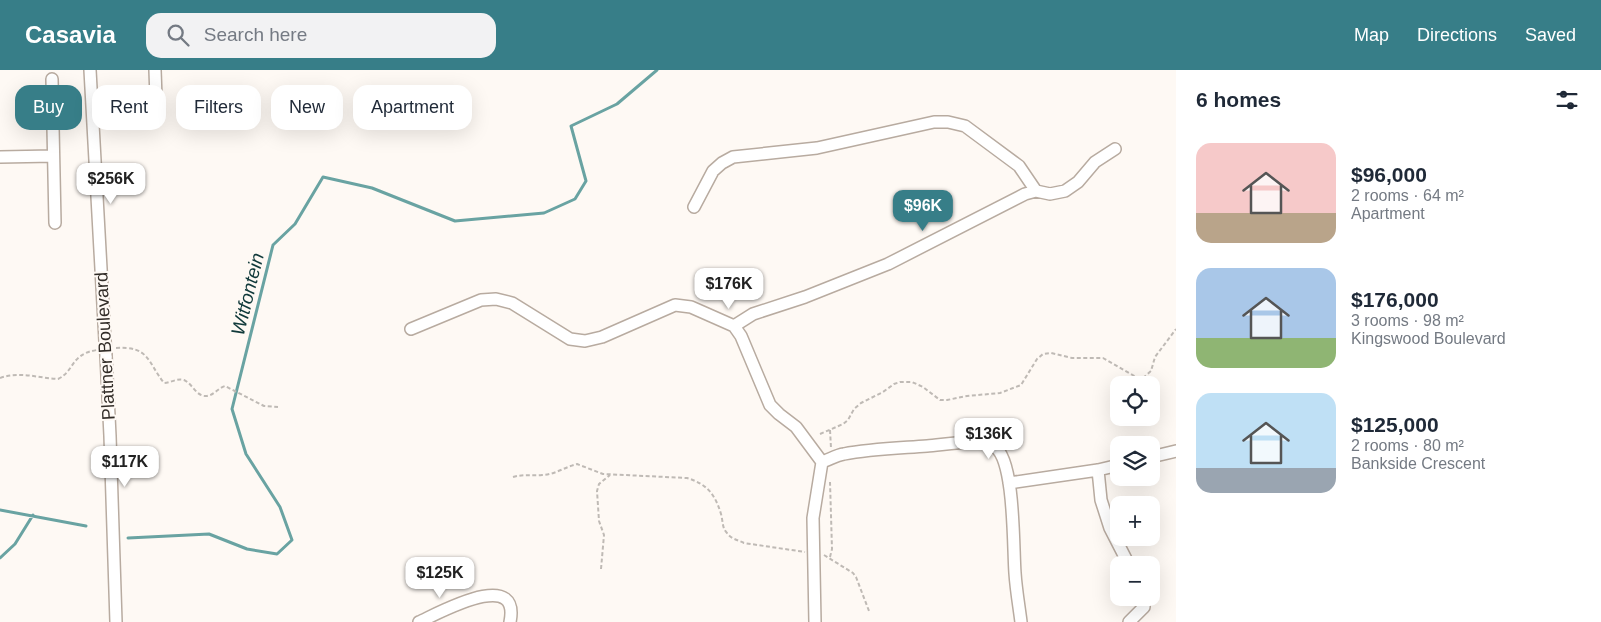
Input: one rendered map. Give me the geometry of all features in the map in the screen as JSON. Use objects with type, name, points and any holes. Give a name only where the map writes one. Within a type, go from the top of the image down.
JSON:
[{"type":"street","name":"Plattner Boulevard","points":[[90,70],[110,436],[116,622]]},
{"type":"street","points":[[155,70],[156,85]]},
{"type":"street","points":[[52,79],[55,223]]},
{"type":"street","points":[[694,207],[712,171],[733,157],[817,148],[934,122],[948,122],[964,126],[1019,166],[1036,192]]},
{"type":"street","points":[[734,326],[753,314],[805,297],[888,264],[1026,194],[1066,192],[1078,182],[1095,162],[1115,150]]},
{"type":"street","points":[[0,157],[53,156]]},
{"type":"street","points":[[411,329],[481,300],[496,299],[512,303],[570,338],[585,341],[602,337],[675,305],[690,307],[734,326],[741,336],[770,405],[796,427],[827,461]]},
{"type":"street","points":[[827,461],[842,454],[972,442],[982,442],[996,447],[1002,455],[1006,466],[1009,483],[1014,530],[1015,572],[1021,622]]},
{"type":"street","points":[[1160,455],[1176,451]]},
{"type":"street","points":[[815,622],[813,518],[827,461]]},
{"type":"street","points":[[1009,483],[1110,467]]},
{"type":"street","points":[[1098,470],[1101,500],[1110,528],[1124,556]]},
{"type":"street","points":[[419,622],[477,597],[492,594],[501,596],[509,603],[512,612],[510,622]]},
{"type":"street","points":[[1129,622],[1144,606]]},
{"type":"path","points":[[820,434],[844,424],[854,409],[861,403],[900,382],[918,384],[940,400],[1000,394],[1021,385],[1043,354],[1050,353],[1072,358],[1103,358],[1138,378],[1143,378],[1151,371],[1155,357],[1176,328]]},
{"type":"path","points":[[225,386],[264,406],[278,407]]},
{"type":"path","points":[[827,461],[830,430]]},
{"type":"path","points":[[513,477],[521,475],[542,476],[577,464],[602,474],[678,477],[697,481],[708,488],[715,498],[725,532],[735,539],[776,548],[814,553],[830,558],[856,577],[869,611]]},
{"type":"path","points":[[601,569],[604,535],[599,521],[597,491],[599,484],[612,474]]},
{"type":"path","points":[[830,482],[832,548],[830,558]]},
{"type":"waterway","name":"Witfontein","points":[[128,538],[209,534],[247,549],[277,554],[292,540],[280,507],[246,454],[232,409],[273,245],[295,224],[323,177],[372,188],[455,221],[544,213],[575,199],[586,181],[571,126],[617,104],[657,70]]},
{"type":"waterway","name":"Witfontein","points":[[0,510],[86,526]]},
{"type":"waterway","points":[[0,558],[15,544],[33,515]]}]
